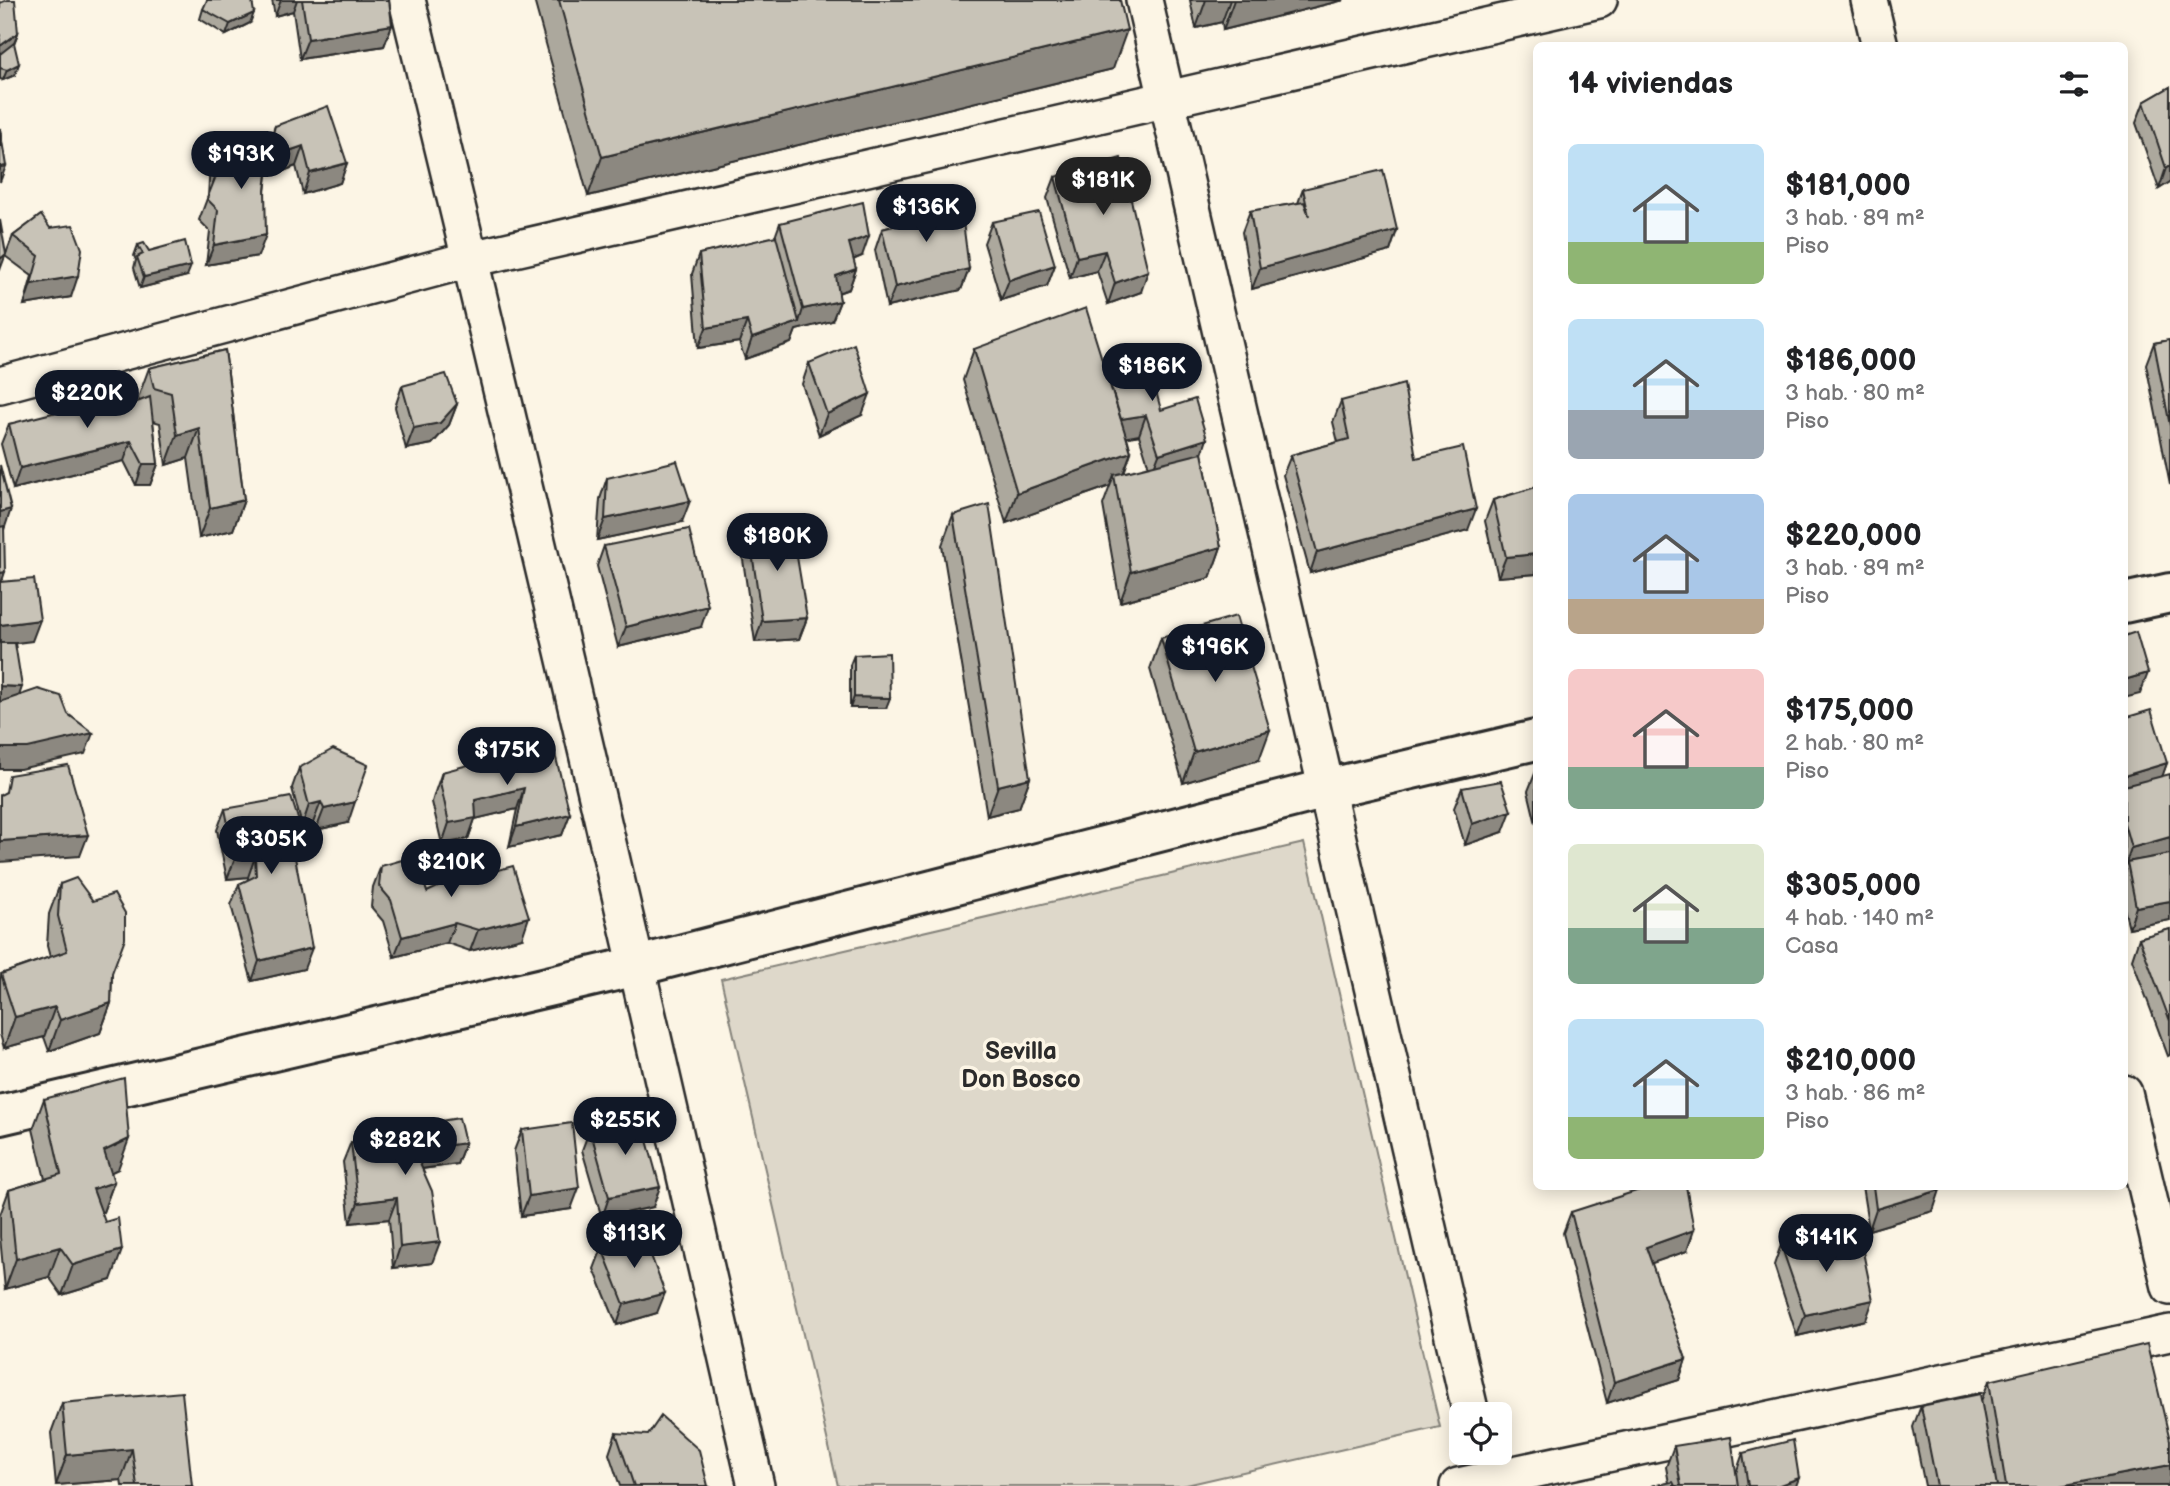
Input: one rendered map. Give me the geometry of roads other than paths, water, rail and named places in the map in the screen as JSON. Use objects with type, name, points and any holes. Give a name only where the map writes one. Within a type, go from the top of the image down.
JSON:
[{"type":"street","points":[[407,0],[471,259],[757,1486]]},
{"type":"street","points":[[1143,0],[1468,1402]]},
{"type":"street","points":[[0,385],[471,259],[1599,0]]},
{"type":"street","points":[[1869,0],[1879,42]]},
{"type":"street","points":[[2128,602],[2170,593]]},
{"type":"street","points":[[0,1115],[637,965],[1326,789],[1533,741]]},
{"type":"street","points":[[2128,1110],[2170,1287]]},
{"type":"street","points":[[1474,1473],[2170,1333]]},
{"type":"district","name":"Sevilla Don Bosco","points":[[1021,1065]]}]
